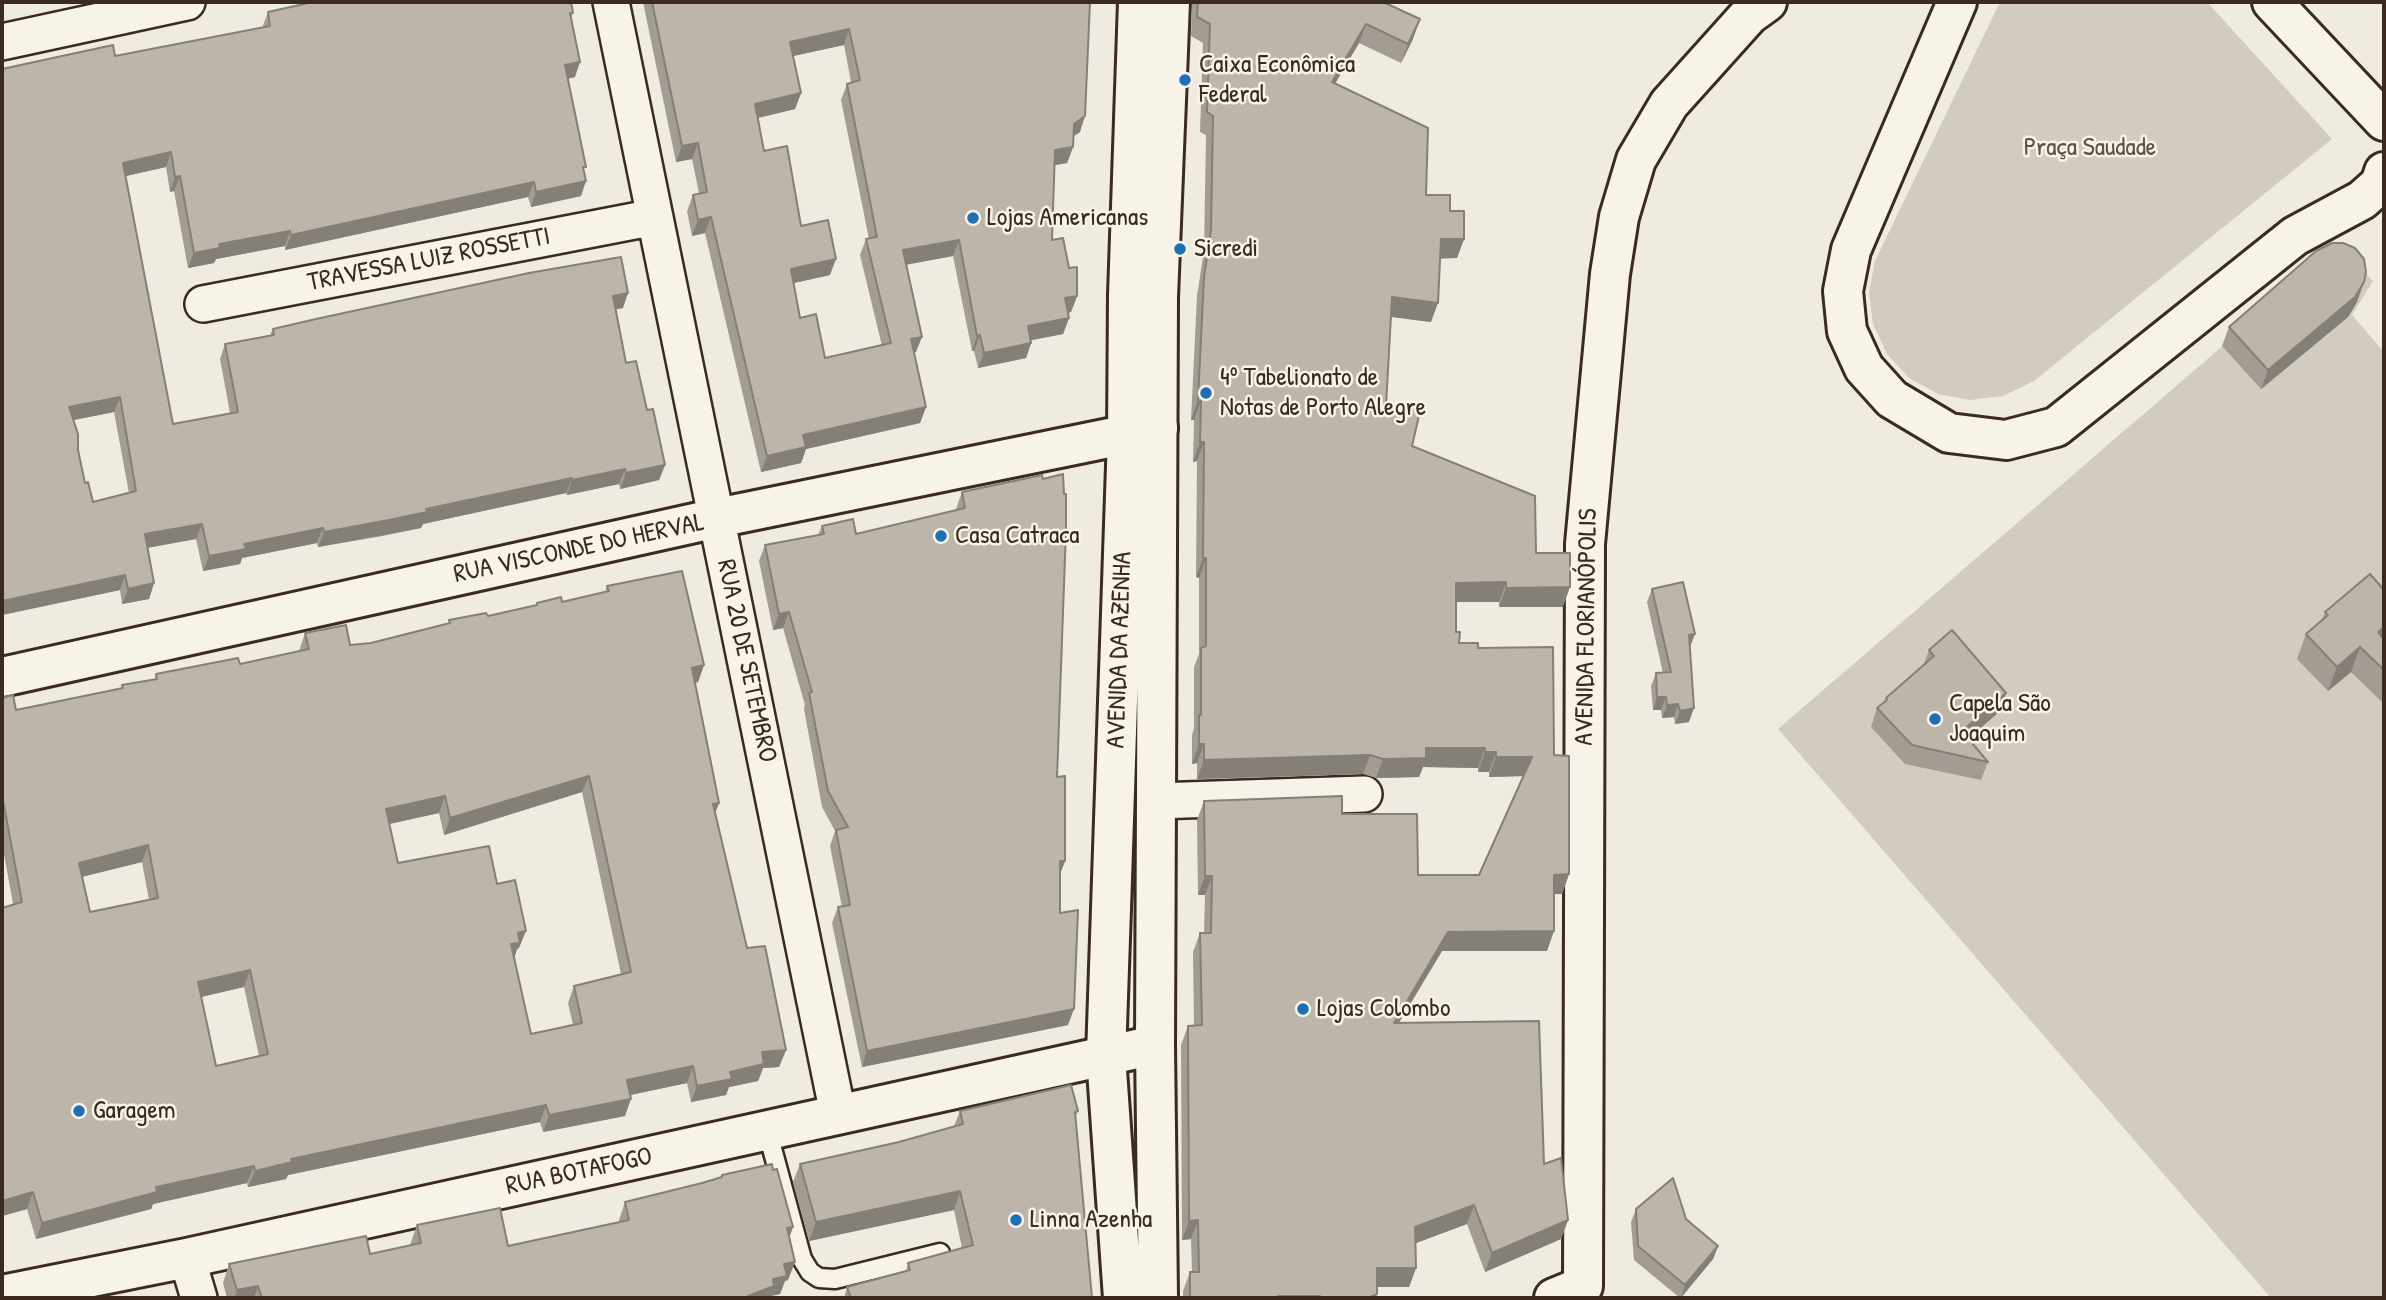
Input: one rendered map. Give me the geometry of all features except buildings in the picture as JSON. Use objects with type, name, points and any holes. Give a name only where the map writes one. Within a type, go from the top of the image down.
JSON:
[{"type":"main road","name":"AVENIDA DA AZENHA","points":[[1138,2],[1128,295],[1142,432],[1156,801],[1158,1298]]},
{"type":"main road","name":"AVENIDA DA AZENHA","points":[[1123,1298],[1106,1056],[1142,432],[1158,297],[1170,2]]},
{"type":"main road","name":"AVENIDA FLORIANÓPOLIS","points":[[1579,1294],[1585,544],[1610,274],[1619,217],[1636,160],[1669,104],[1749,15],[1767,2]]},
{"type":"main road","points":[[1957,2],[1851,250],[1843,291],[1847,331],[1864,368],[1892,399],[1950,433],[2006,440],[2056,427],[2295,236],[2361,200],[2380,184],[2384,173]]},
{"type":"main road","points":[[2272,2],[2378,114],[2384,147]]},
{"type":"main road","points":[[2330,219],[2374,216],[2384,219]]},
{"type":"main road","name":"RUA VISCONDE DO HERVAL","points":[[2,677],[716,518],[1142,432]]},
{"type":"main road","name":"RUA BOTAFOGO","points":[[2,1296],[187,1258],[1155,1045]]},
{"type":"street","points":[[2,42],[187,2]]},
{"type":"street","name":"RUA 20 DE SETEMBRO","points":[[611,2],[838,1114]]},
{"type":"street","name":"TRAVESSA LUIZ ROSSETTI","points":[[203,304],[655,217]]},
{"type":"street","points":[[1156,801],[1364,794]]},
{"type":"street","points":[[187,1258],[199,1298]]},
{"type":"lane","points":[[767,1130],[802,1259],[810,1272],[819,1278],[835,1279],[940,1252]]},
{"type":"green space","name":"Praça Saudade","points":[[2000,2],[2207,2],[2332,139],[2034,381],[2003,396],[1970,400],[1938,394],[1909,378],[1887,354],[1873,324],[1869,292],[1875,261]]},
{"type":"green space","points":[[2347,253],[2373,281],[2352,315],[2384,352],[2384,1298],[2271,1298],[1778,729],[2312,269]]},
{"type":"place","name":"Caixa Econômica Federal","points":[[1185,80]]},
{"type":"place","name":"Lojas Americanas","points":[[973,218]]},
{"type":"place","name":"Sicredi","points":[[1180,249]]},
{"type":"place","name":"4º Tabelionato de Notas de Porto Alegre","points":[[1206,393]]},
{"type":"place","name":"Casa Catraca","points":[[941,536]]},
{"type":"place","name":"Capela São Joaquim","points":[[1935,719]]},
{"type":"place","name":"Lojas Colombo","points":[[1303,1009]]},
{"type":"place","name":"Garagem","points":[[79,1111]]},
{"type":"place","name":"Linna Azenha","points":[[1016,1220]]}]
